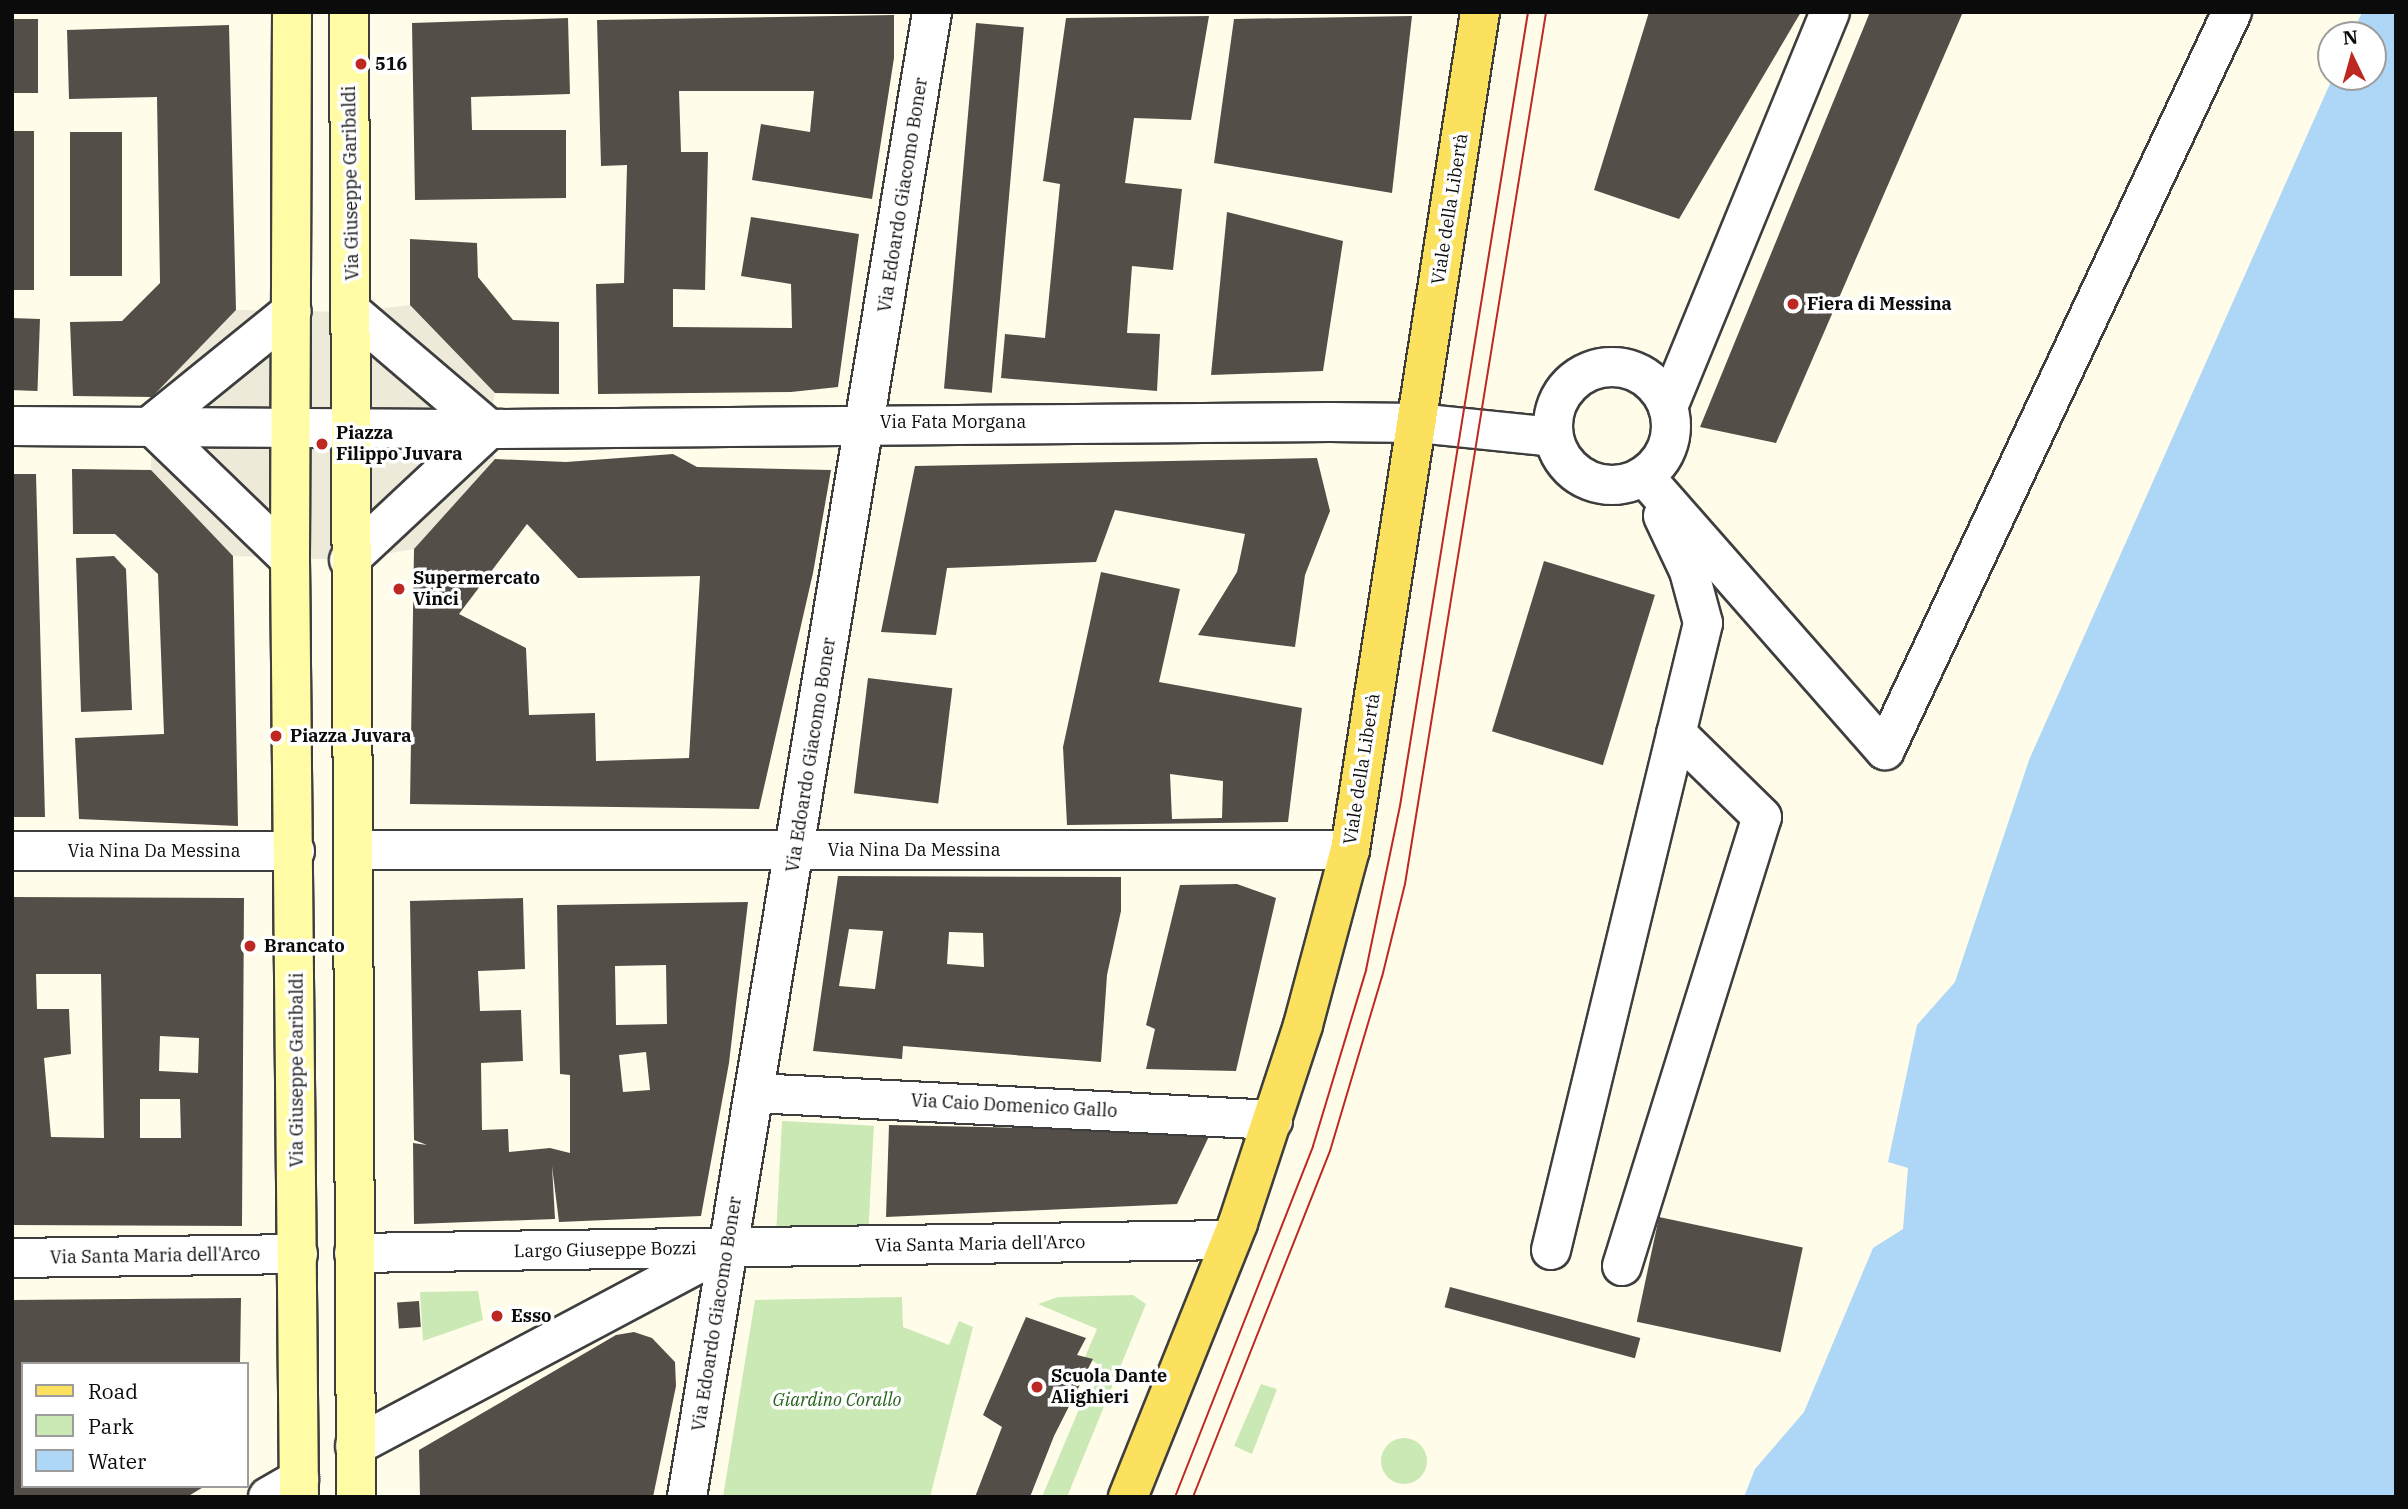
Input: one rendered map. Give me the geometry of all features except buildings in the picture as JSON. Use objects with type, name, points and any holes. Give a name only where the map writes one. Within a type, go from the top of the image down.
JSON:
[{"type":"main road","points":[[292,12],[292,311]]},
{"type":"main road","name":"Via Giuseppe Garibaldi","points":[[349,12],[352,312],[349,560]]},
{"type":"main road","name":"Viale della Libertà","points":[[1128,1497],[1231,1240],[1273,1120],[1350,849],[1480,12]]},
{"type":"main road","name":"Via Giuseppe Garibaldi","points":[[289,1491],[298,1254],[290,559],[292,311]]},
{"type":"main road","points":[[349,560],[356,1497]]},
{"type":"street","name":"Via Edoardo Giacomo Boner","points":[[687,1497],[867,422],[932,12]]},
{"type":"street","points":[[1668,407],[1830,12]]},
{"type":"street","points":[[1644,476],[1885,750],[2232,12]]},
{"type":"street","points":[[12,426],[151,425],[292,311]]},
{"type":"street","points":[[349,560],[489,429],[352,312]]},
{"type":"street","points":[[1606,367],[1644,376],[1668,407],[1672,426],[1668,446],[1644,476],[1608,486],[1589,481],[1560,456],[1553,437],[1559,399],[1587,372],[1606,367]]},
{"type":"street","name":"Via Fata Morgana","points":[[151,425],[489,429],[867,422],[1418,423],[1553,437]]},
{"type":"street","points":[[151,425],[290,559]]},
{"type":"street","points":[[1551,1250],[1703,623],[1689,571],[1644,476]]},
{"type":"street","points":[[1622,1266],[1762,817],[1676,733]]},
{"type":"street","name":"Via Nina Da Messina","points":[[353,850],[1350,849]]},
{"type":"street","name":"Via Nina Da Messina","points":[[12,852],[295,851]]},
{"type":"street","name":"Via Caio Domenico Gallo","points":[[755,1093],[1273,1120]]},
{"type":"street","name":"Via Santa Maria dell'Arco","points":[[728,1248],[1231,1240]]},
{"type":"street","name":"Largo Giuseppe Bozzi","points":[[354,1253],[728,1248]]},
{"type":"street","name":"Largo Giuseppe Bozzi","points":[[355,1446],[728,1248]]},
{"type":"street","name":"Via Santa Maria dell'Arco","points":[[12,1258],[298,1254]]},
{"type":"green space","points":[[782,1121],[874,1126],[868,1231],[777,1226]]},
{"type":"green space","points":[[478,1291],[483,1320],[423,1341],[420,1292]]},
{"type":"green space","points":[[1133,1295],[1146,1304],[1067,1497],[1042,1497],[1098,1364],[1085,1357],[1097,1329],[1038,1304],[1058,1297]]},
{"type":"green space","name":"Giardino Corallo","points":[[902,1297],[903,1327],[949,1345],[959,1321],[973,1327],[930,1497],[723,1497],[755,1300]]},
{"type":"green space","points":[[1261,1384],[1277,1389],[1252,1454],[1234,1446]]},
{"type":"green space","points":[[1404,1438],[1421,1444],[1427,1461],[1421,1478],[1404,1484],[1387,1478],[1381,1461],[1387,1444]]},
{"type":"shaded area","name":"Piazza Filippo Juvara","points":[[410,305],[495,393],[489,429],[495,459],[414,549],[349,560],[233,556],[151,470],[152,397],[236,310],[352,312]]},
{"type":"water","points":[[2362,12],[2396,12],[2396,1497],[1744,1497],[1755,1469],[1804,1412],[1873,1248],[1903,1229],[1908,1168],[1888,1162],[1917,1025],[1955,982],[2029,760],[2327,91],[2387,91],[2387,21],[2358,21]]},
{"type":"tram line","points":[[1175,1497],[1313,1146],[1366,970],[1400,806],[1528,12]]},
{"type":"tram line","points":[[1193,1497],[1330,1151],[1382,977],[1405,884],[1546,12]]},
{"type":"place","name":"516","points":[[361,64]]},
{"type":"place","name":"Fiera di Messina","points":[[1793,304]]},
{"type":"place","name":"Piazza Filippo Juvara","points":[[322,444]]},
{"type":"place","name":"Supermercato Vinci","points":[[399,589]]},
{"type":"place","name":"Piazza Juvara","points":[[276,736]]},
{"type":"place","name":"Brancato","points":[[250,946]]},
{"type":"place","name":"Esso","points":[[497,1316]]},
{"type":"place","name":"Scuola Dante Alighieri","points":[[1037,1387]]}]
